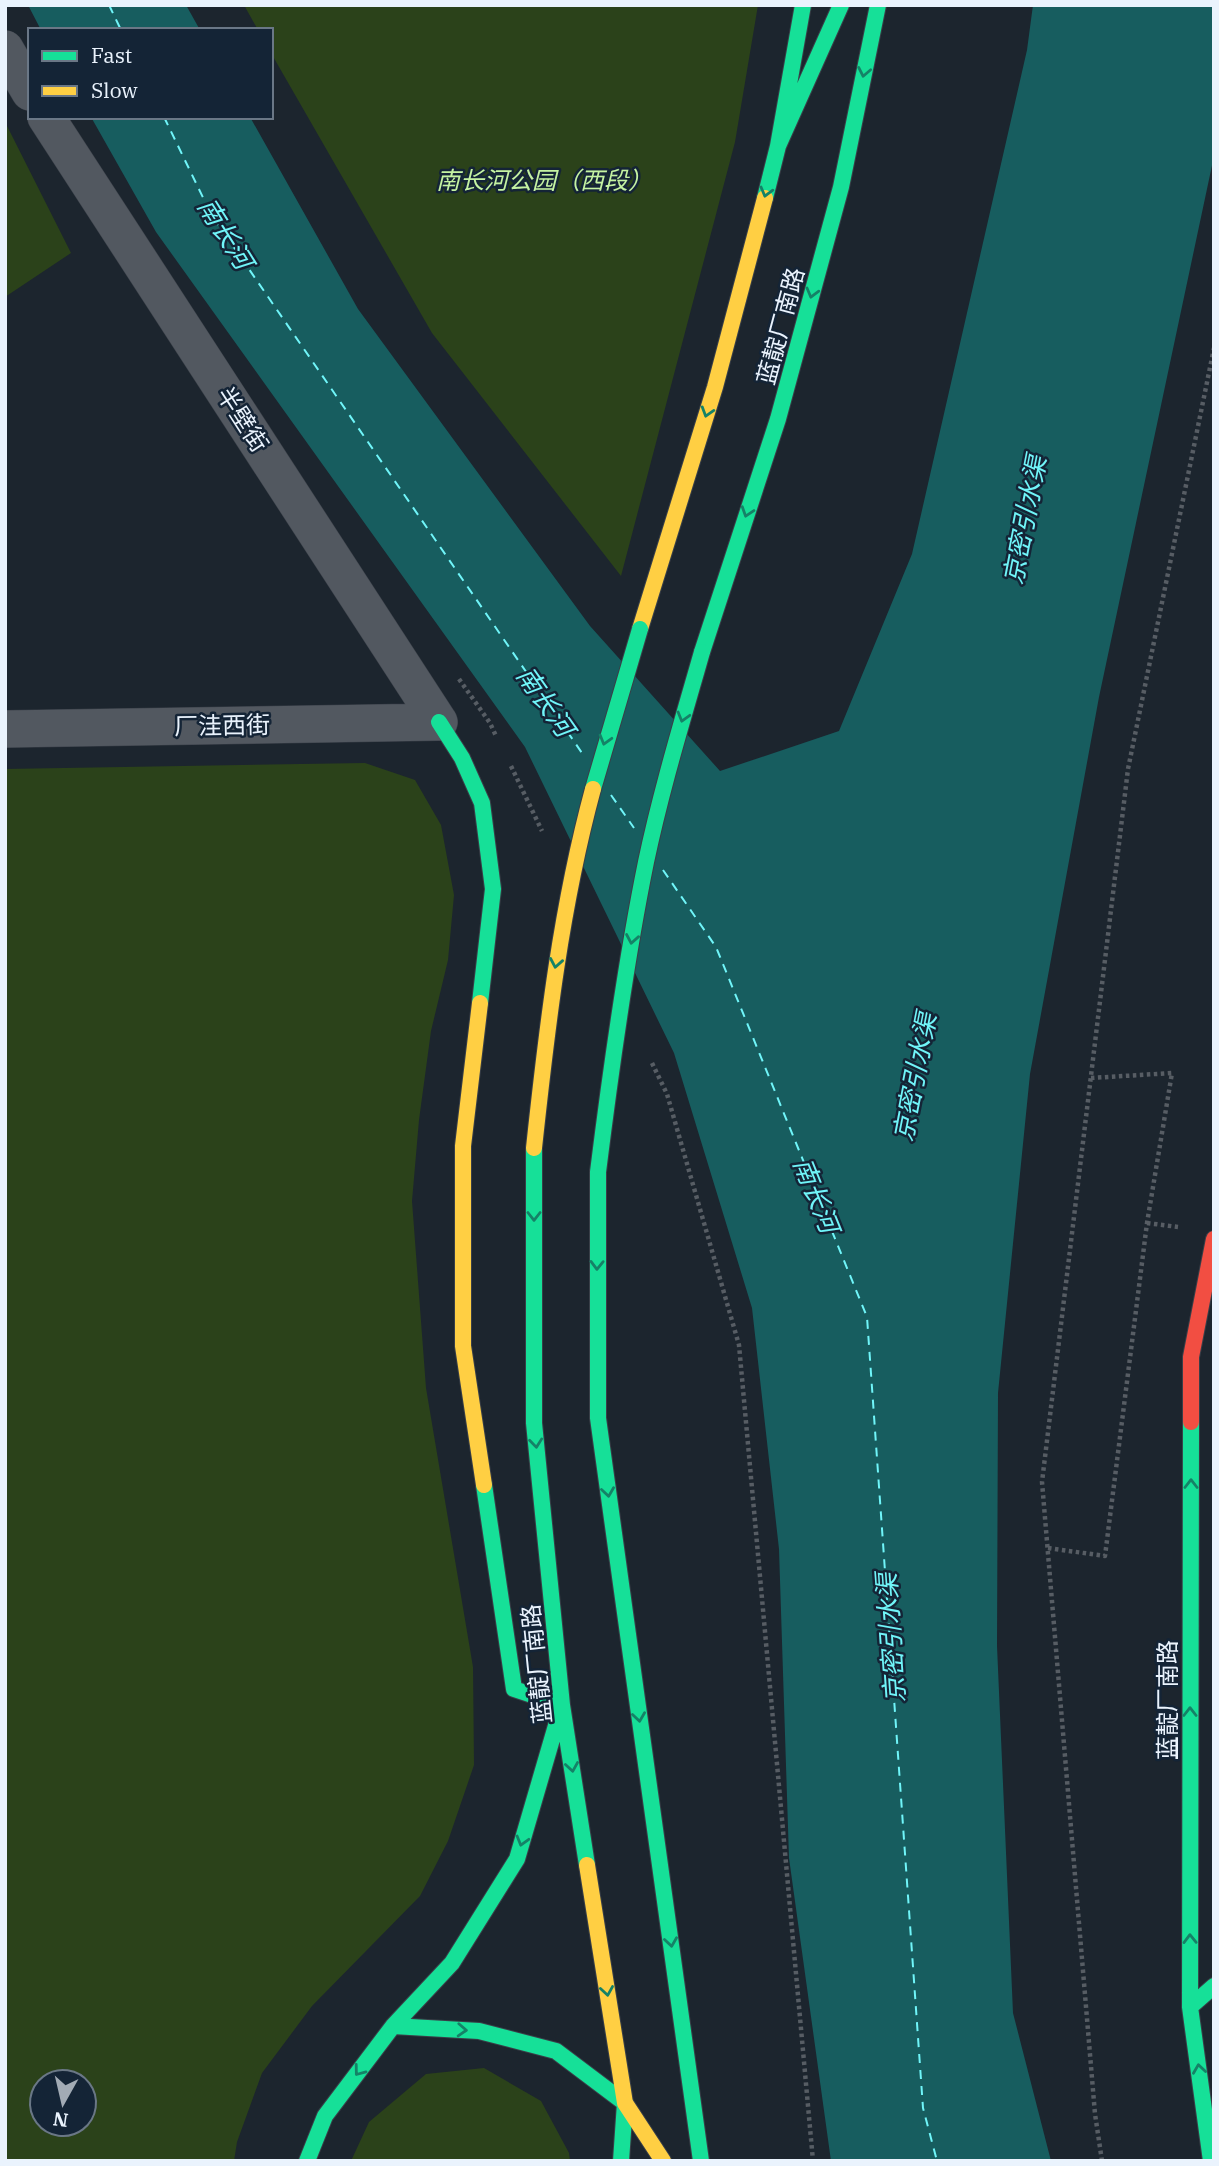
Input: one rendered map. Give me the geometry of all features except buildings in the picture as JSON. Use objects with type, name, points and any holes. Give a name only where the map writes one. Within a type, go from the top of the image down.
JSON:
[{"type":"main road","name":"蓝靛厂南路","points":[[663,2161],[625,2103],[562,1705],[534,1423],[534,1147],[550,996],[573,865],[604,740],[715,387],[778,146],[803,5]]},
{"type":"main road","points":[[778,146],[841,5]]},
{"type":"main road","name":"蓝靛厂南路","points":[[701,2161],[598,1418],[598,1172],[618,1018],[640,891],[668,772],[702,652],[778,419],[838,200],[878,5]]},
{"type":"main road","points":[[307,2161],[325,2116],[393,2026],[452,1963],[517,1859],[562,1705],[514,1689],[463,1346],[463,1146],[493,890],[482,803],[462,758],[439,722]]},
{"type":"main road","name":"蓝靛厂南路","points":[[1211,2161],[1190,2007],[1191,1357],[1214,1240]]},
{"type":"main road","points":[[1190,2007],[1214,1986]]},
{"type":"main road","points":[[393,2026],[479,2031],[556,2051],[625,2103],[621,2161]]},
{"type":"street","points":[[5,49],[28,89]]},
{"type":"street","name":"半壁街","points":[[47,119],[439,722]]},
{"type":"street","name":"厂洼西街","points":[[5,729],[439,722]]},
{"type":"path","points":[[1102,2161],[1095,2115],[1042,1482],[1128,769],[1214,348]]},
{"type":"path","points":[[1048,1548],[1105,1556],[1147,1223],[1172,1073],[1091,1078]]},
{"type":"green space","name":"南长河公园（西段）","points":[[244,5],[758,5],[735,142],[621,576],[432,333],[273,56],[273,28],[257,28]]},
{"type":"green space","points":[[5,122],[71,253],[5,297]]},
{"type":"green space","points":[[365,763],[415,780],[441,825],[454,895],[448,960],[431,1031],[412,1201],[426,1388],[473,1667],[474,1765],[448,1841],[420,1896],[312,2006],[262,2073],[237,2142],[234,2161],[5,2161],[5,769]]},
{"type":"green space","points":[[484,2068],[541,2101],[569,2153],[570,2161],[351,2161],[369,2122],[426,2074]]},
{"type":"water","points":[[28,5],[186,5],[199,28],[40,28]]},
{"type":"water","points":[[1033,5],[1214,5],[1214,156],[1099,697],[1030,1074],[998,1393],[997,1646],[1013,2013],[1051,2161],[831,2161],[789,1858],[779,1549],[752,1308],[674,1053],[525,747],[156,232],[92,119],[251,119],[358,309],[590,626],[720,771],[839,731],[912,554],[1027,50]]},
{"type":"ferry route","points":[[109,5],[120,28]]},
{"type":"ferry route","points":[[165,119],[211,214],[582,753]]},
{"type":"ferry route","points":[[611,795],[634,828]]},
{"type":"ferry route","points":[[663,870],[716,947],[867,1317],[923,2108],[937,2161]]},
{"type":"traffic: fast","points":[[765,198],[778,146],[803,5]]},
{"type":"traffic: fast","points":[[778,146],[841,5]]},
{"type":"traffic: fast","points":[[702,652],[778,419],[841,187],[878,5]]},
{"type":"traffic: fast","points":[[593,789],[640,629]]},
{"type":"traffic: fast","points":[[598,1172],[631,939],[646,862],[702,652]]},
{"type":"traffic: fast","points":[[439,722],[462,758],[482,803],[493,889],[480,1003]]},
{"type":"traffic: fast","points":[[534,1148],[534,1423],[562,1705],[587,1865]]},
{"type":"traffic: fast","points":[[598,1172],[598,1418],[701,2161]]},
{"type":"traffic: fast","points":[[1191,1422],[1190,2007],[1211,2161]]},
{"type":"traffic: fast","points":[[307,2161],[325,2116],[393,2026],[452,1963],[517,1859],[562,1705],[514,1689],[484,1485]]},
{"type":"traffic: fast","points":[[1190,2007],[1214,1986]]},
{"type":"traffic: fast","points":[[393,2026],[479,2031],[556,2051],[625,2103],[621,2161]]},
{"type":"traffic: slow","points":[[640,629],[715,387],[765,198]]},
{"type":"traffic: slow","points":[[534,1148],[550,1012],[564,923],[593,789]]},
{"type":"traffic: slow","points":[[480,1003],[463,1146],[463,1346],[484,1485]]},
{"type":"traffic: slow","points":[[587,1865],[625,2103],[663,2161]]},
{"type":"traffic: jam","points":[[1191,1422],[1191,1357],[1214,1239]]},
{"type":"water label","name":"南长河","points":[[226,233]]},
{"type":"water label","name":"京密引水渠","points":[[1024,520]]},
{"type":"water label","name":"南长河","points":[[546,701]]},
{"type":"water label","name":"京密引水渠","points":[[914,1077]]},
{"type":"water label","name":"南长河","points":[[817,1195]]},
{"type":"water label","name":"京密引水渠","points":[[890,1638]]}]
